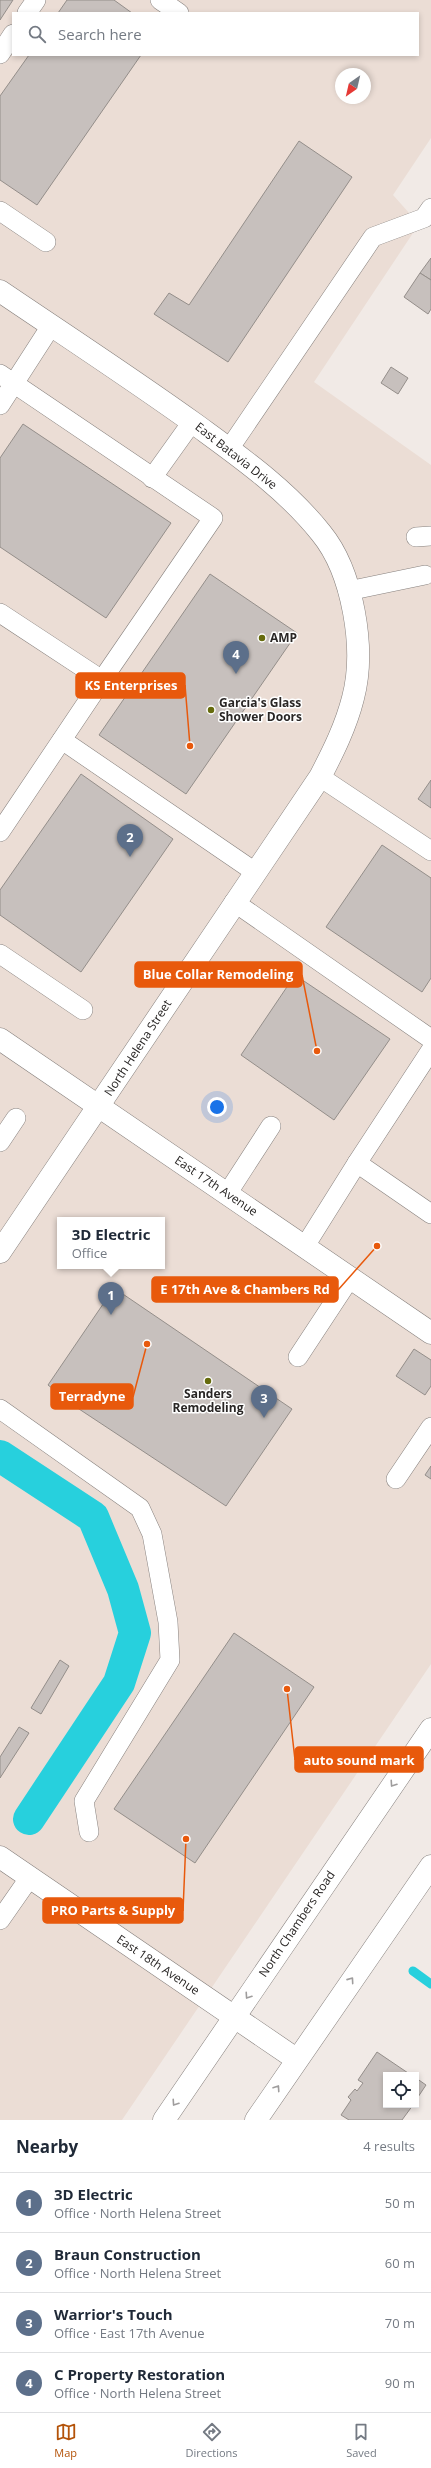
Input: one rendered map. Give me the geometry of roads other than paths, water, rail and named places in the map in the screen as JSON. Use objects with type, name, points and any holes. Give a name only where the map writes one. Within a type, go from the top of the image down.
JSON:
[{"type":"street","name":"East Batavia Drive","points":[[0,291],[229,448],[288,497],[322,534],[341,567],[354,608],[357,659],[354,697]]},
{"type":"street","name":"North Helena Street","points":[[0,1252],[234,902],[320,777],[338,742],[354,697]]},
{"type":"street","name":"East 17th Avenue","points":[[0,1039],[431,1333]]},
{"type":"street","name":"North Chambers Road","points":[[164,2120],[431,1730]]},
{"type":"street","name":"East 18th Avenue","points":[[0,1857],[296,2059]]},
{"type":"street","points":[[256,2120],[296,2059],[431,1866]]},
{"type":"lane","points":[[28,12],[36,0]]},
{"type":"lane","points":[[160,0],[178,12]]},
{"type":"lane","points":[[0,54],[12,36]]},
{"type":"lane","points":[[229,448],[373,237],[424,218],[431,208]]},
{"type":"lane","points":[[0,211],[46,242]]},
{"type":"lane","points":[[0,405],[7,379],[51,326]]},
{"type":"lane","points":[[0,832],[213,518],[7,379]]},
{"type":"lane","points":[[152,478],[192,422]]},
{"type":"lane","points":[[348,591],[425,575]]},
{"type":"lane","points":[[0,613],[102,680]]},
{"type":"lane","points":[[62,740],[255,872]]},
{"type":"lane","points":[[320,777],[431,851]]},
{"type":"lane","points":[[234,902],[431,1039]]},
{"type":"lane","points":[[0,954],[83,1010]]},
{"type":"lane","points":[[305,1246],[431,1050]]},
{"type":"lane","points":[[0,1142],[16,1118]]},
{"type":"lane","points":[[227,1194],[271,1126]]},
{"type":"lane","points":[[357,1163],[431,1214]]},
{"type":"lane","points":[[298,1357],[350,1278]]},
{"type":"lane","points":[[0,1409],[140,1508],[152,1534],[168,1622],[170,1660],[84,1801],[89,1832]]},
{"type":"lane","points":[[396,1479],[431,1427]]},
{"type":"lane","points":[[0,1920],[30,1877]]},
{"type":"waterway","points":[[0,1456],[93,1517],[123,1589],[135,1633],[119,1683],[29,1819]]},
{"type":"waterway","points":[[413,1971],[431,1984]]},
{"type":"place","name":"AMP","points":[[262,638]]},
{"type":"place","name":"C Property Restoration","points":[[236,674]]},
{"type":"place","name":"Garcia's Glass Shower Doors","points":[[211,710]]},
{"type":"place","name":"KS Enterprises","points":[[190,746]]},
{"type":"place","name":"Braun Construction","points":[[130,857]]},
{"type":"place","name":"Blue Collar Remodeling","points":[[317,1051]]},
{"type":"place","name":"E 17th Ave & Chambers Rd","points":[[377,1246]]},
{"type":"place","name":"3D Electric","points":[[111,1315]]},
{"type":"place","name":"Terradyne","points":[[147,1344]]},
{"type":"place","name":"Sanders Remodeling","points":[[208,1381]]},
{"type":"place","name":"Warrior's Touch","points":[[264,1418]]},
{"type":"place","name":"auto sound mark","points":[[287,1689]]},
{"type":"place","name":"PRO Parts & Supply","points":[[186,1839]]}]
